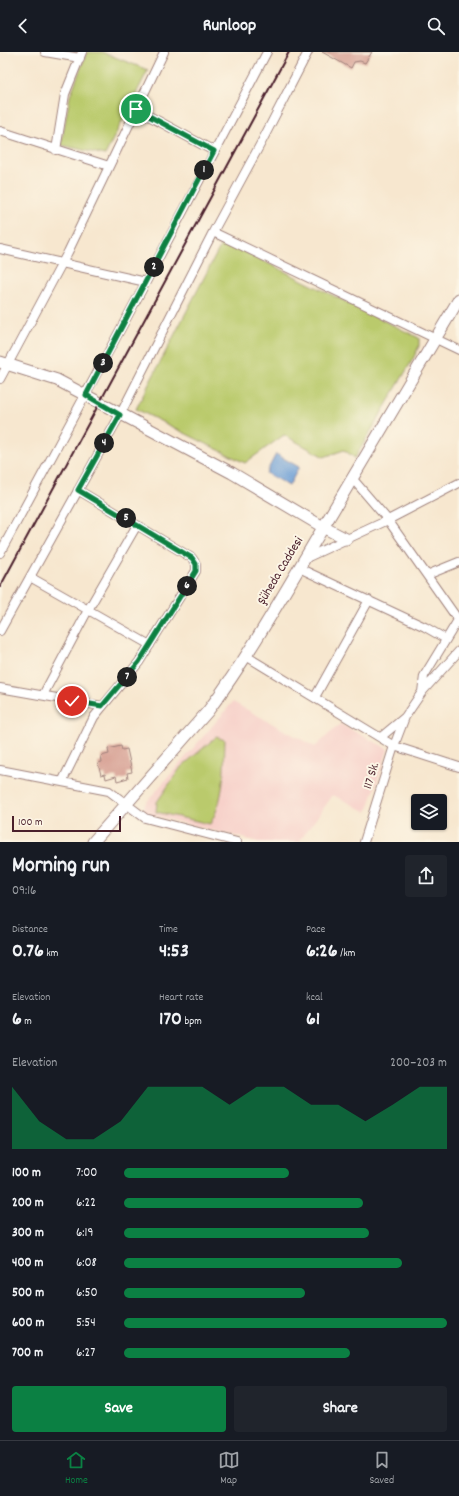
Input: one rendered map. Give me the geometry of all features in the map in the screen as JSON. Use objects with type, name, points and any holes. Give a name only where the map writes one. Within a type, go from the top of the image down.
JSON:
[{"type":"main road","name":"Şüheda Caddesi","points":[[95,840],[208,711],[246,656],[306,558],[459,299]]},
{"type":"main road","points":[[4,363],[57,380],[120,415],[232,473],[346,539]]},
{"type":"street","points":[[45,52],[81,55],[65,94],[56,150]]},
{"type":"street","points":[[0,379],[4,363],[62,262],[164,52]]},
{"type":"street","points":[[0,553],[86,395],[267,52]]},
{"type":"street","points":[[0,631],[120,415],[213,232],[308,52]]},
{"type":"street","points":[[136,109],[214,151]]},
{"type":"street","points":[[0,131],[109,166]]},
{"type":"street","points":[[213,232],[459,350]]},
{"type":"street","points":[[0,249],[146,282]]},
{"type":"street","points":[[352,478],[388,520],[459,620],[424,676],[422,692]]},
{"type":"street","points":[[306,558],[388,520],[459,483]]},
{"type":"street","points":[[62,782],[94,717],[139,662],[196,571],[196,564],[192,558],[78,490]]},
{"type":"street","points":[[43,695],[88,610],[137,525]]},
{"type":"street","points":[[427,575],[459,562]]},
{"type":"street","points":[[299,568],[425,627],[446,639]]},
{"type":"street","points":[[30,578],[150,645]]},
{"type":"street","points":[[315,697],[369,600]]},
{"type":"street","points":[[381,737],[405,717],[422,692],[459,651]]},
{"type":"street","points":[[246,656],[394,746],[459,767]]},
{"type":"street","points":[[0,688],[102,706]]},
{"type":"street","name":"117 Sk.","points":[[364,842],[394,746],[405,717]]},
{"type":"street","points":[[0,770],[109,791],[145,818],[222,840],[237,842]]},
{"type":"shaded area","points":[[233,702],[315,747],[340,724],[388,749],[367,812],[333,795],[299,842],[259,842],[143,813],[145,804]]},
{"type":"green space","points":[[87,52],[102,52],[148,70],[105,155],[61,145],[70,96]]},
{"type":"green space","points":[[223,241],[419,338],[419,346],[413,359],[355,458],[344,450],[324,457],[284,435],[245,463],[136,409]]},
{"type":"green space","points":[[216,737],[225,740],[224,773],[219,804],[210,824],[156,812],[157,802],[181,767]]},
{"type":"water","points":[[276,454],[299,467],[289,486],[266,473]]},
{"type":"building","points":[[322,52],[372,52],[365,63],[360,61],[354,62],[351,68]]},
{"type":"building","points":[[121,746],[122,750],[127,749],[132,772],[127,773],[128,778],[117,781],[116,776],[106,779],[105,774],[101,775],[98,763],[102,762],[101,756],[109,754],[108,749]]},
{"type":"railway","points":[[0,587],[289,52]]},
{"type":"route","points":[[72,701],[102,706],[139,662],[196,571],[196,564],[192,558],[78,490],[120,415],[86,395],[214,151],[136,109]]}]
